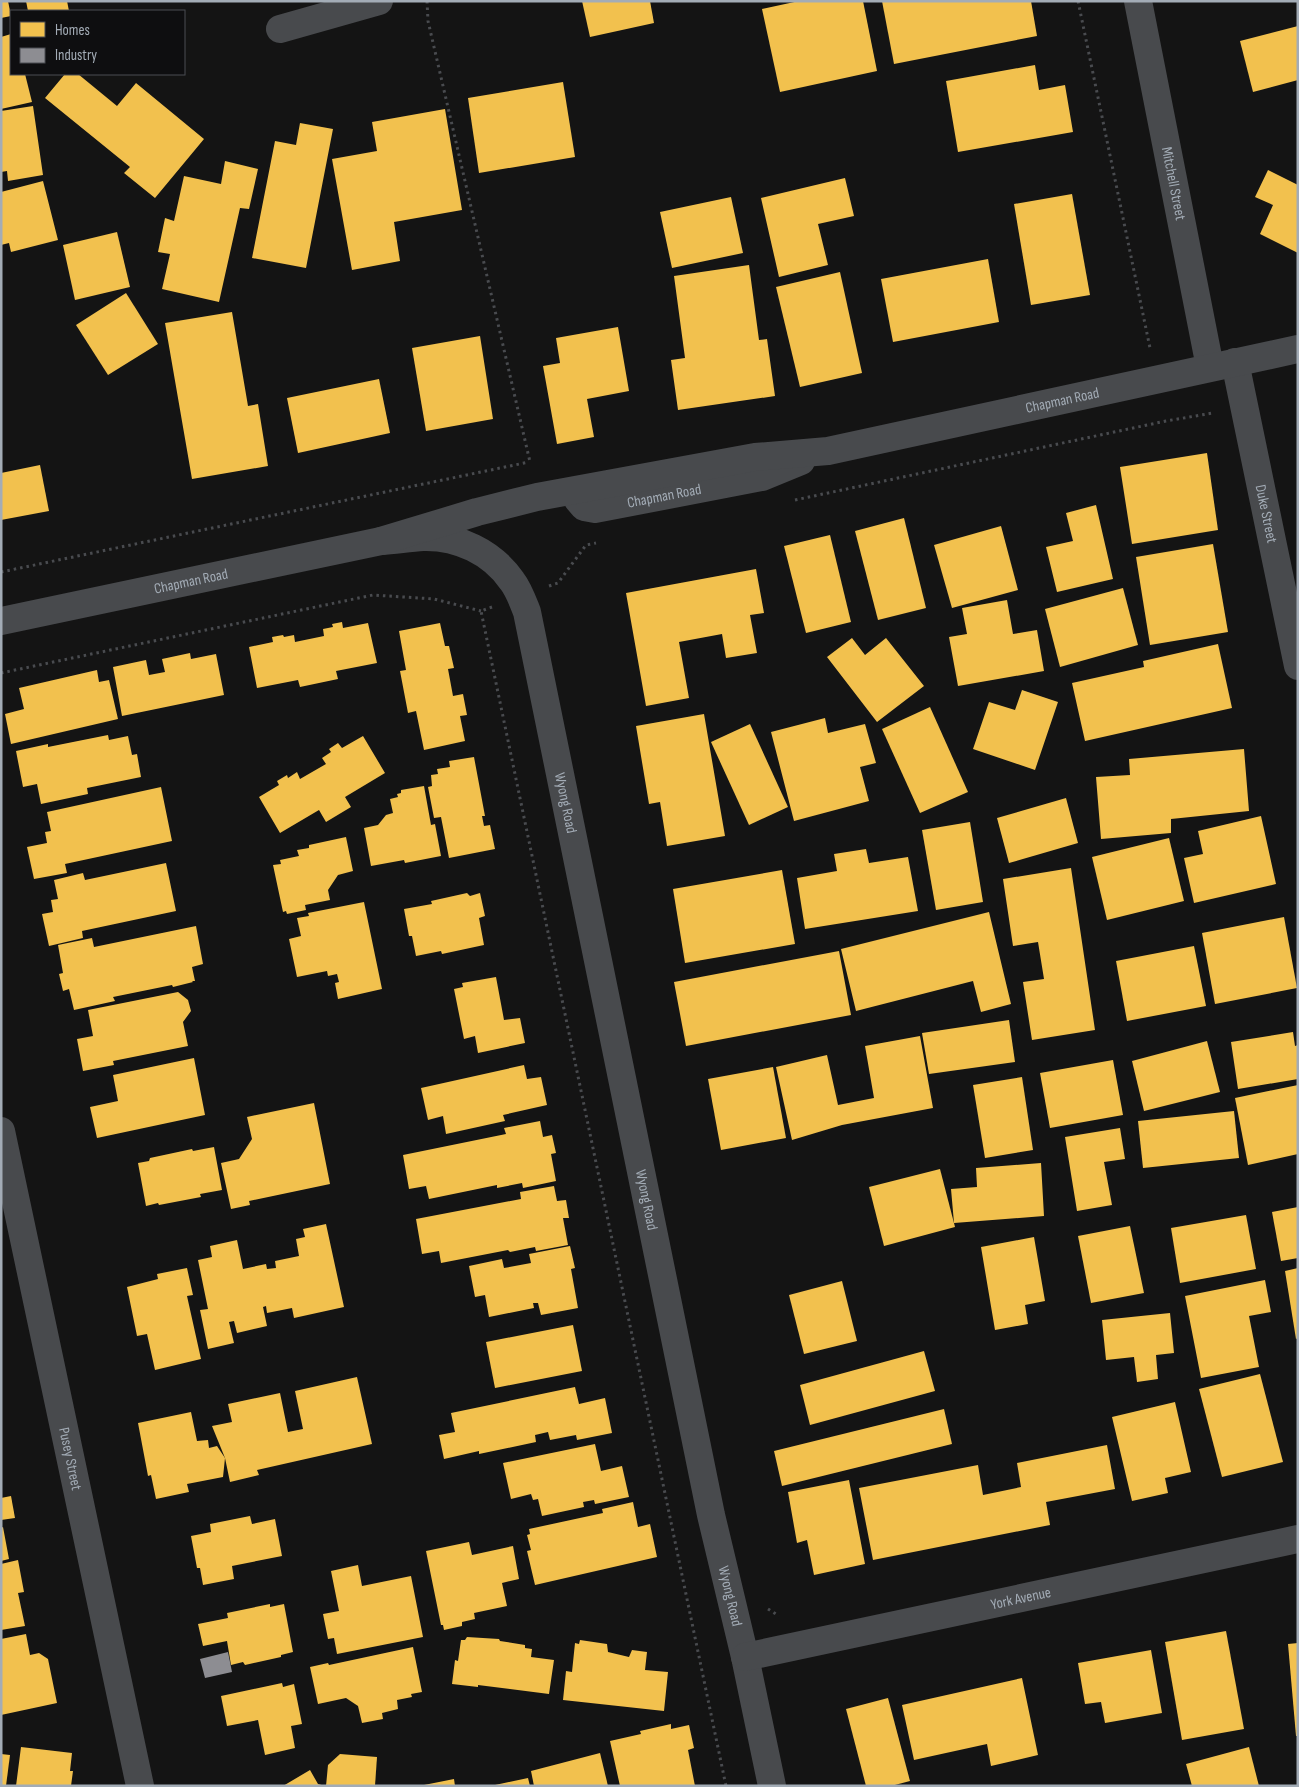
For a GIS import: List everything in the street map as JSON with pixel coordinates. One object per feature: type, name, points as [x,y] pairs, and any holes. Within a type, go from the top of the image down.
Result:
[{"type":"street","points":[[280,29],[378,1]]},
{"type":"street","name":"Mitchell Street","points":[[1138,1],[1222,365]]},
{"type":"street","name":"Chapman Road","points":[[1,622],[381,541],[477,512],[537,497],[755,457],[828,450],[1298,349]]},
{"type":"street","name":"Duke Street","points":[[1222,365],[1243,408],[1298,666]]},
{"type":"street","name":"Chapman Road","points":[[381,541],[424,537],[460,542],[488,556],[504,570],[513,582],[524,604]]},
{"type":"street","name":"Wyong Road","points":[[524,604],[711,1515],[745,1657],[772,1786]]},
{"type":"street","name":"Pusey Street","points":[[1,1131],[140,1786]]},
{"type":"street","name":"York Avenue","points":[[745,1657],[1298,1539]]},
{"type":"path","points":[[427,1],[428,21],[537,497]]},
{"type":"path","points":[[1078,1],[1166,421]]},
{"type":"path","points":[[789,502],[1166,421],[1243,408]]},
{"type":"path","points":[[1,572],[529,462]]},
{"type":"path","points":[[1,673],[373,595],[434,599],[481,611],[524,604],[558,583],[586,545],[606,541]]},
{"type":"path","points":[[481,611],[726,1786]]},
{"type":"building: Homes","points":[[1,1],[8,1],[10,16],[1,18]]},
{"type":"building: Homes","points":[[26,1],[67,1],[69,10],[28,10]]},
{"type":"building: Homes","points":[[582,1],[650,1],[654,23],[590,37]]},
{"type":"building: Homes","points":[[799,1],[863,1],[877,71],[780,92],[762,9]]},
{"type":"building: Homes","points":[[882,1],[1031,1],[1037,36],[894,64]]},
{"type":"building: Homes","points":[[1298,26],[1298,80],[1253,92],[1240,41]]},
{"type":"building: Homes","points":[[10,34],[10,75],[25,75],[32,102],[1,109],[1,37]]},
{"type":"building: Homes","points":[[1035,65],[1039,90],[1065,85],[1073,132],[958,152],[946,81]]},
{"type":"building: Homes","points":[[64,75],[79,75],[117,106],[136,83],[204,139],[155,198],[124,173],[130,167],[45,98]]},
{"type":"building: Homes","points":[[563,82],[575,157],[479,173],[468,98]]},
{"type":"building: Homes","points":[[33,106],[43,175],[8,181],[7,171],[1,172],[1,111]]},
{"type":"building: Homes","points":[[445,109],[462,210],[394,222],[400,261],[352,270],[332,159],[377,151],[372,122]]},
{"type":"building: Homes","points":[[300,123],[333,129],[306,268],[252,258],[275,141],[296,145]]},
{"type":"building: Homes","points":[[225,161],[258,169],[249,209],[240,208],[219,302],[162,289],[170,254],[158,252],[165,218],[174,221],[184,176],[221,184]]},
{"type":"building: Homes","points":[[1268,170],[1298,185],[1298,253],[1260,234],[1273,205],[1255,197]]},
{"type":"building: Homes","points":[[845,178],[854,216],[818,224],[828,265],[779,277],[761,198]]},
{"type":"building: Homes","points":[[43,181],[58,240],[11,252],[9,243],[1,245],[1,192]]},
{"type":"building: Homes","points":[[1072,194],[1090,295],[1031,305],[1014,204]]},
{"type":"building: Homes","points":[[731,197],[743,253],[672,268],[660,212]]},
{"type":"building: Homes","points":[[117,232],[130,287],[75,300],[63,245]]},
{"type":"building: Homes","points":[[988,259],[999,322],[893,342],[881,279]]},
{"type":"building: Homes","points":[[749,265],[759,340],[767,339],[775,396],[678,410],[671,360],[685,358],[674,276]]},
{"type":"building: Homes","points":[[840,272],[862,373],[800,387],[776,287]]},
{"type":"building: Homes","points":[[126,293],[158,344],[108,375],[76,325]]},
{"type":"building: Homes","points":[[232,312],[248,406],[258,404],[268,466],[192,479],[165,323]]},
{"type":"building: Homes","points":[[618,327],[629,391],[587,399],[594,437],[557,444],[543,366],[560,363],[556,338]]},
{"type":"building: Homes","points":[[480,336],[493,419],[426,431],[412,348]]},
{"type":"building: Homes","points":[[379,379],[390,433],[298,453],[287,398]]},
{"type":"building: Homes","points":[[1207,453],[1218,530],[1132,544],[1120,467]]},
{"type":"building: Homes","points":[[40,465],[49,511],[1,520],[1,473]]},
{"type":"building: Homes","points":[[1096,505],[1113,579],[1057,592],[1046,547],[1073,541],[1066,513]]},
{"type":"building: Homes","points":[[904,518],[926,608],[878,620],[855,531]]},
{"type":"building: Homes","points":[[1001,526],[1018,590],[952,608],[934,545]]},
{"type":"building: Homes","points":[[830,535],[851,622],[806,633],[784,546]]},
{"type":"building: Homes","points":[[1213,544],[1228,632],[1150,645],[1136,557]]},
{"type":"building: Homes","points":[[756,569],[764,613],[750,615],[757,653],[726,658],[722,634],[679,642],[689,698],[646,706],[626,593]]},
{"type":"building: Homes","points":[[1123,588],[1138,645],[1060,667],[1045,609]]},
{"type":"building: Homes","points":[[1007,600],[1013,634],[1037,630],[1044,671],[958,686],[949,637],[967,634],[962,608]]},
{"type":"building: Homes","points":[[342,622],[343,628],[368,623],[377,663],[336,671],[338,679],[300,687],[298,680],[257,688],[249,647],[273,642],[272,637],[283,635],[284,637],[294,635],[295,642],[324,636],[323,629],[333,627],[332,624]]},
{"type":"building: Homes","points":[[440,623],[445,646],[449,646],[454,668],[448,669],[453,696],[463,694],[467,715],[460,716],[465,741],[424,750],[416,711],[408,713],[400,671],[406,670],[399,631]]},
{"type":"building: Homes","points":[[852,638],[865,655],[886,638],[924,686],[877,722],[827,657]]},
{"type":"building: Homes","points":[[1218,644],[1232,708],[1085,741],[1072,683],[1144,667],[1143,661]]},
{"type":"building: Homes","points":[[190,653],[191,659],[216,654],[224,695],[122,716],[113,667],[146,660],[149,675],[165,672],[162,659]]},
{"type":"building: Homes","points":[[97,670],[99,682],[109,680],[118,719],[11,744],[5,714],[24,709],[19,688]]},
{"type":"building: Homes","points":[[1022,690],[1058,702],[1035,770],[973,749],[989,702],[1015,710]]},
{"type":"building: Homes","points":[[930,707],[968,792],[920,813],[882,729]]},
{"type":"building: Homes","points":[[704,714],[725,836],[667,846],[660,802],[649,804],[636,726]]},
{"type":"building: Homes","points":[[825,718],[828,733],[865,724],[876,763],[860,767],[869,801],[794,821],[771,732]]},
{"type":"building: Homes","points":[[750,724],[788,807],[749,825],[711,742]]},
{"type":"building: Homes","points":[[108,735],[109,740],[128,736],[132,755],[137,754],[141,777],[87,788],[88,794],[41,804],[37,784],[23,787],[16,751],[48,744],[48,747]]},
{"type":"building: Homes","points":[[363,736],[385,773],[345,797],[351,807],[326,822],[319,810],[280,833],[259,797],[279,785],[277,781],[287,775],[288,778],[297,772],[300,779],[326,764],[322,758],[331,752],[329,749],[338,743],[342,748]]},
{"type":"building: Homes","points":[[1244,749],[1249,811],[1171,819],[1171,833],[1101,839],[1096,777],[1130,775],[1129,759]]},
{"type":"building: Homes","points":[[474,757],[485,816],[482,816],[484,826],[490,825],[495,849],[449,858],[441,817],[434,818],[428,787],[432,786],[431,775],[438,774],[437,769],[450,767],[449,761]]},
{"type":"building: Homes","points":[[424,786],[431,825],[435,824],[441,856],[405,863],[404,860],[371,866],[364,828],[378,825],[386,815],[393,813],[390,799],[398,797],[397,794],[401,793],[401,790]]},
{"type":"building: Homes","points":[[161,787],[172,841],[65,864],[67,873],[34,879],[27,847],[47,843],[45,832],[51,831],[47,812]]},
{"type":"building: Homes","points":[[1066,798],[1078,843],[1009,863],[997,818]]},
{"type":"building: Homes","points":[[1261,816],[1276,884],[1194,903],[1184,858],[1203,854],[1198,831]]},
{"type":"building: Homes","points":[[970,822],[983,902],[936,910],[922,830]]},
{"type":"building: Homes","points":[[346,837],[353,871],[338,875],[328,890],[330,900],[305,905],[306,910],[287,914],[286,911],[283,912],[273,865],[281,864],[280,860],[299,856],[297,850],[309,848],[309,845]]},
{"type":"building: Homes","points":[[1169,838],[1184,901],[1107,920],[1092,857]]},
{"type":"building: Homes","points":[[866,849],[869,863],[908,857],[918,911],[805,929],[797,878],[837,871],[834,854]]},
{"type":"building: Homes","points":[[166,863],[176,911],[82,931],[83,938],[49,946],[42,914],[53,912],[51,900],[58,899],[54,880],[83,873],[85,880]]},
{"type":"building: Homes","points":[[1071,868],[1095,1030],[1032,1040],[1023,982],[1044,979],[1038,942],[1013,946],[1003,879]]},
{"type":"building: Homes","points":[[782,870],[795,944],[685,963],[673,889]]},
{"type":"building: Homes","points":[[467,893],[470,896],[480,893],[485,916],[479,918],[484,945],[442,954],[441,951],[416,956],[412,936],[409,936],[404,909],[432,904],[431,901]]},
{"type":"building: Homes","points":[[364,902],[382,989],[338,999],[335,983],[339,982],[337,974],[328,976],[327,971],[297,977],[289,939],[301,936],[297,918],[309,916],[308,913]]},
{"type":"building: Homes","points":[[989,912],[1011,1004],[981,1012],[973,981],[856,1011],[841,949]]},
{"type":"building: Homes","points":[[1284,917],[1297,988],[1215,1004],[1202,933]]},
{"type":"building: Homes","points":[[196,926],[203,964],[192,967],[195,981],[173,987],[172,985],[113,997],[115,1001],[74,1010],[69,989],[63,991],[59,974],[63,973],[58,945],[92,938],[94,947]]},
{"type":"building: Homes","points":[[1194,946],[1206,1006],[1127,1021],[1116,961]]},
{"type":"building: Homes","points":[[839,951],[851,1015],[686,1046],[674,982]]},
{"type":"building: Homes","points":[[496,977],[504,1020],[520,1018],[525,1043],[478,1053],[475,1036],[464,1039],[454,989],[463,987],[462,983]]},
{"type":"building: Homes","points":[[178,992],[188,1000],[191,1011],[183,1022],[188,1046],[113,1061],[114,1065],[83,1071],[77,1039],[93,1036],[88,1010]]},
{"type":"building: Homes","points":[[1009,1020],[1015,1062],[929,1074],[922,1033]]},
{"type":"building: Homes","points":[[1293,1032],[1295,1046],[1298,1045],[1298,1079],[1238,1089],[1231,1042]]},
{"type":"building: Homes","points":[[920,1036],[933,1108],[842,1125],[792,1140],[776,1067],[827,1055],[838,1105],[874,1098],[865,1046]]},
{"type":"building: Homes","points":[[1207,1041],[1220,1092],[1144,1111],[1132,1061]]},
{"type":"building: Homes","points":[[194,1058],[205,1115],[97,1138],[90,1107],[118,1101],[113,1075]]},
{"type":"building: Homes","points":[[1113,1060],[1123,1115],[1050,1128],[1040,1073]]},
{"type":"building: Homes","points":[[524,1065],[527,1079],[541,1077],[547,1105],[503,1115],[505,1121],[446,1134],[443,1116],[428,1120],[421,1088]]},
{"type":"building: Homes","points":[[773,1067],[786,1138],[721,1150],[708,1079]]},
{"type":"building: Homes","points":[[1022,1077],[1033,1150],[985,1158],[973,1085]]},
{"type":"building: Homes","points":[[1298,1085],[1298,1154],[1248,1165],[1235,1098]]},
{"type":"building: Homes","points":[[314,1103],[330,1184],[249,1201],[250,1205],[231,1209],[221,1163],[239,1159],[252,1139],[247,1117]]},
{"type":"building: Homes","points":[[1234,1111],[1239,1158],[1143,1168],[1138,1121]]},
{"type":"building: Homes","points":[[540,1121],[543,1137],[552,1135],[556,1153],[551,1154],[556,1181],[523,1188],[522,1183],[497,1188],[497,1185],[429,1199],[426,1186],[409,1189],[403,1155],[506,1134],[504,1128]]},
{"type":"building: Homes","points":[[1120,1128],[1125,1159],[1104,1162],[1112,1205],[1077,1211],[1065,1137]]},
{"type":"building: Homes","points":[[214,1147],[222,1190],[200,1194],[201,1197],[146,1206],[138,1163],[149,1161],[150,1158],[192,1149],[193,1151]]},
{"type":"building: Homes","points":[[1041,1163],[1044,1216],[954,1223],[951,1189],[977,1187],[976,1168]]},
{"type":"building: Homes","points":[[940,1169],[955,1227],[884,1246],[869,1187]]},
{"type":"building: Homes","points":[[554,1186],[557,1201],[566,1200],[569,1218],[563,1218],[568,1245],[536,1251],[535,1247],[510,1252],[508,1250],[441,1263],[439,1251],[422,1254],[416,1219],[521,1199],[520,1192]]},
{"type":"building: Homes","points":[[1298,1207],[1298,1258],[1281,1261],[1272,1212]]},
{"type":"building: Homes","points":[[1246,1215],[1256,1269],[1180,1283],[1171,1228]]},
{"type":"building: Homes","points":[[326,1224],[344,1307],[294,1318],[292,1308],[267,1313],[266,1306],[263,1307],[267,1326],[237,1333],[234,1321],[229,1322],[234,1343],[208,1349],[200,1310],[208,1309],[198,1260],[212,1257],[210,1246],[237,1240],[243,1269],[266,1264],[267,1269],[276,1268],[275,1261],[299,1256],[296,1239],[305,1237],[303,1229]]},
{"type":"building: Homes","points":[[1130,1226],[1144,1293],[1091,1303],[1078,1236]]},
{"type":"building: Homes","points":[[1034,1237],[1045,1301],[1025,1305],[1028,1324],[995,1330],[981,1247]]},
{"type":"building: Homes","points":[[570,1246],[575,1268],[571,1269],[578,1308],[541,1315],[538,1303],[533,1303],[534,1308],[489,1317],[485,1295],[475,1297],[469,1266],[502,1259],[504,1268],[531,1263],[529,1254]]},
{"type":"building: Homes","points":[[187,1268],[193,1295],[187,1296],[201,1359],[155,1370],[147,1334],[137,1336],[127,1287],[158,1279],[157,1274]]},
{"type":"building: Homes","points":[[1298,1268],[1298,1338],[1296,1339],[1285,1271]]},
{"type":"building: Homes","points":[[1265,1280],[1271,1312],[1249,1316],[1259,1367],[1201,1378],[1185,1296]]},
{"type":"building: Homes","points":[[842,1281],[857,1341],[804,1354],[789,1295]]},
{"type":"building: Homes","points":[[1170,1313],[1174,1353],[1156,1355],[1158,1379],[1137,1382],[1134,1357],[1106,1360],[1102,1320]]},
{"type":"building: Homes","points":[[573,1325],[582,1371],[495,1388],[486,1342]]},
{"type":"building: Homes","points":[[924,1351],[935,1391],[810,1425],[800,1385]]},
{"type":"building: Homes","points":[[1260,1374],[1283,1462],[1222,1477],[1199,1389]]},
{"type":"building: Homes","points":[[357,1377],[372,1444],[257,1470],[259,1475],[230,1482],[225,1458],[212,1426],[232,1422],[228,1404],[280,1393],[288,1432],[303,1429],[295,1391]]},
{"type":"building: Homes","points":[[575,1387],[579,1404],[605,1398],[612,1433],[577,1440],[576,1435],[550,1440],[548,1432],[535,1435],[536,1442],[479,1454],[479,1451],[444,1459],[439,1435],[455,1432],[451,1413]]},
{"type":"building: Homes","points":[[1175,1402],[1191,1472],[1165,1478],[1168,1493],[1132,1501],[1112,1417]]},
{"type":"building: Homes","points":[[944,1409],[952,1444],[782,1486],[774,1451]]},
{"type":"building: Homes","points":[[191,1412],[197,1441],[208,1440],[209,1448],[217,1446],[225,1458],[223,1477],[187,1484],[189,1492],[156,1499],[151,1475],[148,1476],[138,1423]]},
{"type":"building: Homes","points":[[595,1444],[601,1471],[622,1466],[629,1497],[595,1504],[594,1500],[583,1502],[584,1507],[542,1516],[538,1499],[533,1500],[531,1494],[511,1499],[503,1463]]},
{"type":"building: Homes","points":[[1107,1445],[1115,1489],[1046,1502],[1050,1525],[873,1560],[859,1488],[978,1465],[983,1495],[1021,1487],[1017,1463]]},
{"type":"building: Homes","points":[[849,1480],[865,1564],[814,1575],[807,1540],[797,1543],[788,1492]]},
{"type":"building: Homes","points":[[11,1496],[15,1518],[1,1520],[1,1498]]},
{"type":"building: Homes","points":[[633,1502],[638,1527],[650,1524],[657,1557],[535,1585],[527,1551],[531,1550],[527,1535],[530,1534],[529,1529],[603,1513],[602,1509]]},
{"type":"building: Homes","points":[[250,1516],[252,1524],[275,1519],[282,1556],[232,1566],[234,1579],[203,1585],[200,1568],[197,1568],[191,1536],[211,1532],[210,1524]]},
{"type":"building: Homes","points":[[3,1527],[9,1559],[1,1561],[1,1528]]},
{"type":"building: Homes","points":[[469,1542],[472,1555],[513,1546],[519,1579],[502,1583],[507,1606],[474,1613],[475,1619],[462,1622],[462,1626],[444,1630],[443,1625],[441,1625],[426,1551]]},
{"type":"building: Homes","points":[[18,1560],[24,1592],[18,1593],[25,1626],[1,1630],[1,1564]]},
{"type":"building: Homes","points":[[358,1565],[362,1586],[411,1576],[423,1637],[337,1654],[334,1638],[328,1639],[323,1614],[339,1611],[331,1571]]},
{"type":"building: Homes","points":[[270,1604],[270,1607],[284,1604],[293,1652],[281,1655],[281,1657],[245,1665],[243,1662],[231,1665],[227,1641],[203,1646],[198,1624],[228,1618],[227,1613]]},
{"type":"building: Homes","points":[[1226,1631],[1244,1729],[1182,1740],[1165,1642]]},
{"type":"building: Homes","points":[[26,1634],[30,1655],[39,1653],[48,1659],[57,1703],[1,1715],[1,1639]]},
{"type":"building: Homes","points":[[467,1637],[499,1639],[500,1641],[525,1645],[525,1648],[532,1649],[531,1657],[554,1660],[549,1694],[478,1685],[478,1687],[452,1684],[455,1660],[458,1661],[461,1640],[465,1640]]},
{"type":"building: Homes","points":[[580,1640],[607,1644],[608,1652],[629,1657],[632,1650],[647,1652],[645,1670],[668,1672],[664,1711],[563,1700],[566,1671],[572,1672],[575,1643],[579,1644]]},
{"type":"building: Homes","points":[[1298,1643],[1298,1736],[1296,1736],[1288,1644]]},
{"type":"building: Homes","points":[[413,1647],[422,1692],[411,1694],[412,1697],[397,1700],[398,1709],[382,1713],[383,1719],[362,1723],[358,1706],[346,1698],[318,1704],[310,1667],[328,1663],[329,1665]]},
{"type":"building: Homes","points":[[1151,1650],[1162,1713],[1105,1723],[1101,1702],[1085,1704],[1078,1663]]},
{"type":"building: Homes","points":[[1022,1678],[1038,1755],[991,1766],[987,1744],[914,1760],[902,1705]]},
{"type":"building: Homes","points":[[282,1683],[283,1687],[294,1684],[302,1724],[291,1726],[295,1748],[265,1755],[258,1720],[227,1726],[221,1696]]},
{"type":"building: Homes","points":[[888,1698],[910,1781],[891,1786],[866,1786],[846,1709]]},
{"type":"building: Homes","points":[[671,1724],[671,1729],[689,1725],[694,1748],[688,1750],[695,1786],[620,1786],[610,1741],[641,1734],[640,1731]]},
{"type":"building: Homes","points":[[21,1747],[72,1753],[70,1771],[73,1771],[71,1786],[16,1786]]},
{"type":"building: Homes","points":[[1249,1747],[1259,1786],[1192,1786],[1186,1764]]},
{"type":"building: Homes","points":[[600,1753],[608,1786],[534,1786],[531,1771]]},
{"type":"building: Homes","points":[[1,1754],[10,1755],[6,1786],[1,1786]]},
{"type":"building: Homes","points":[[340,1754],[377,1757],[375,1786],[326,1786],[328,1765]]},
{"type":"building: Homes","points":[[310,1770],[318,1784],[325,1786],[283,1786]]},
{"type":"building: Homes","points":[[528,1778],[530,1786],[495,1786],[495,1785]]},
{"type":"building: Homes","points":[[454,1779],[455,1786],[424,1786],[424,1785]]},
{"type":"building: Industry","points":[[228,1652],[232,1672],[205,1678],[200,1659]]}]
